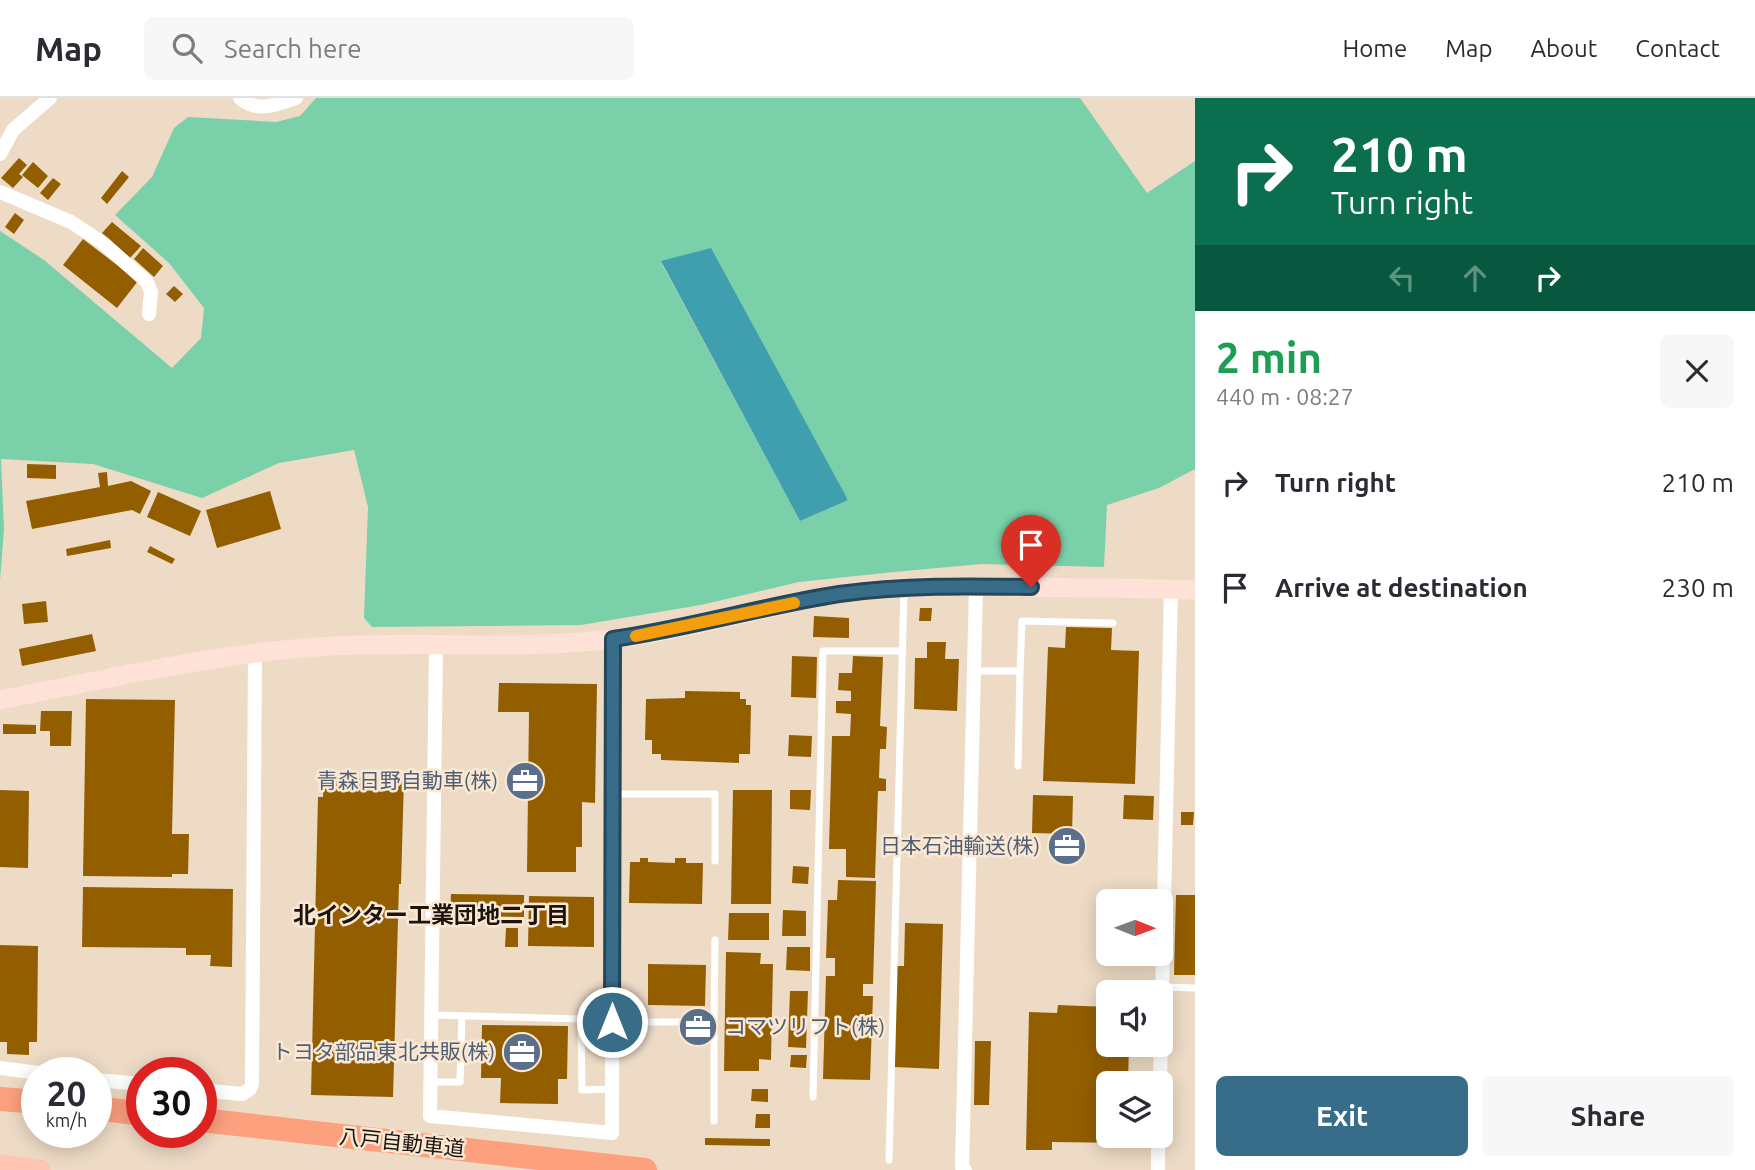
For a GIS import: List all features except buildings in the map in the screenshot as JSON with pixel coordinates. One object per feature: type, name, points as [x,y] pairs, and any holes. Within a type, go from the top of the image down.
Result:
[{"type":"highway","points":[[0,1099],[21,1101]]},
{"type":"highway","name":"八戸自動車道","points":[[217,1123],[645,1170]]},
{"type":"main road","points":[[0,1165],[40,1170]]},
{"type":"street","points":[[0,155],[13,130],[50,98]]},
{"type":"street","points":[[240,98],[247,105],[270,107],[296,98]]},
{"type":"street","points":[[0,192],[71,222],[103,243],[147,282],[151,292],[149,314]]},
{"type":"street","points":[[965,1170],[961,1167],[976,586]]},
{"type":"street","points":[[0,700],[163,667],[316,647],[548,645],[613,639],[839,594],[904,588],[976,586],[1195,590]]},
{"type":"street","points":[[1162,980],[1171,589]]},
{"type":"street","points":[[436,644],[430,1116],[612,1133],[613,639]]},
{"type":"street","points":[[217,1092],[242,1094],[250,1089],[251,1084],[255,654]]},
{"type":"street","points":[[0,1068],[21,1071]]},
{"type":"street","points":[[1158,1148],[1158,1170]]},
{"type":"lane","points":[[889,1160],[904,588]]},
{"type":"lane","points":[[1018,766],[1022,621],[1113,623]]},
{"type":"lane","points":[[813,1097],[823,651],[903,650]]},
{"type":"lane","points":[[974,671],[1020,671]]},
{"type":"lane","points":[[613,794],[715,794],[715,861]]},
{"type":"lane","points":[[714,1121],[715,940]]},
{"type":"lane","points":[[1173,987],[1195,988]]},
{"type":"lane","points":[[431,1015],[581,1018],[582,1090],[612,1089]]},
{"type":"lane","points":[[431,1082],[460,1082],[462,1016]]},
{"type":"lane","points":[[612,1022],[714,1022]]},
{"type":"green space","points":[[316,98],[1080,98],[1147,193],[1195,161],[1195,469],[1159,488],[1107,505],[1104,567],[982,564],[799,582],[701,605],[581,625],[372,627],[364,618],[368,507],[354,450],[279,463],[202,498],[93,464],[1,459],[4,529],[0,581],[0,231],[44,260],[172,368],[201,338],[204,308],[169,263],[115,215],[152,177],[174,128],[188,117],[276,122],[300,116]],"holes":[[[661,262],[848,499],[800,521]]]},
{"type":"water","points":[[711,248],[848,500],[800,521],[661,261]]},
{"type":"slow traffic","points":[[636,636],[794,603]]},
{"type":"place","name":"青森日野自動車(株)","points":[[525,781]]},
{"type":"place","name":"日本石油輸送(株)","points":[[1067,846]]},
{"type":"place","name":"コマツリフト(株)","points":[[698,1027]]},
{"type":"place","name":"トヨタ部品東北共販(株)","points":[[522,1052]]},
{"type":"district","name":"北インター工業団地二丁目","points":[[431,915]]},
{"type":"route","points":[[612,1022],[613,639],[839,594],[927,586],[1031,587]]}]
